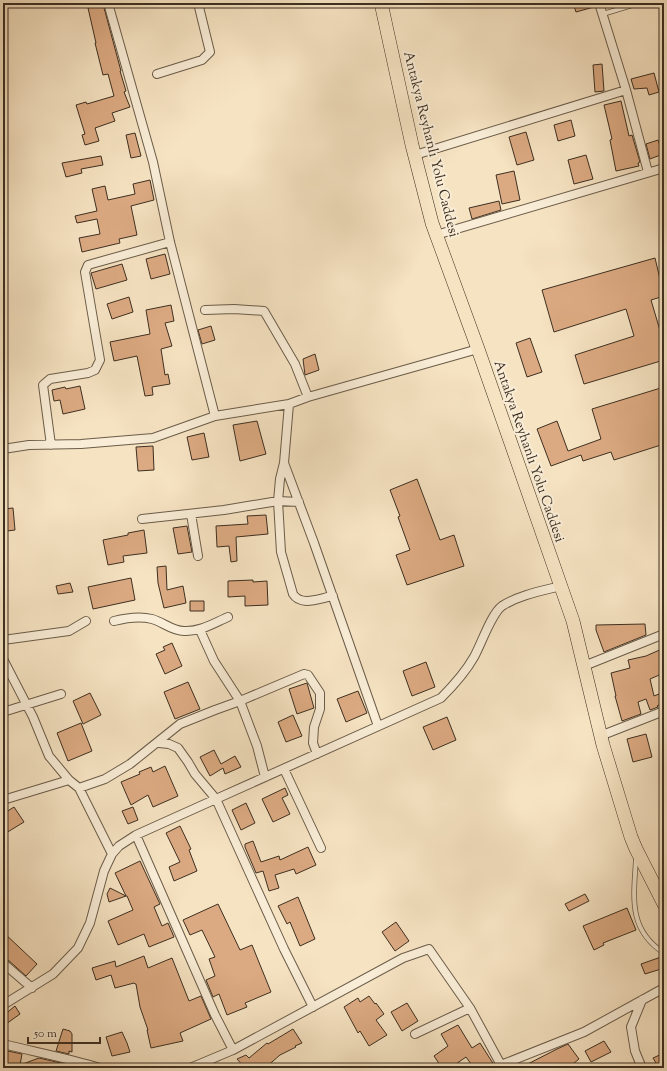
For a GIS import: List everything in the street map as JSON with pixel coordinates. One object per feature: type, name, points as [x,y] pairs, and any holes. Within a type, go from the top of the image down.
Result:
[{"type":"main road","name":"Antakya Reyhanlı Yolu Caddesi","points":[[381,3],[415,155],[436,235],[478,349],[573,621],[600,736],[636,849],[664,904]]},
{"type":"street","points":[[108,3],[153,162],[170,242],[215,416]]},
{"type":"street","points":[[157,74],[202,60],[210,52],[198,3]]},
{"type":"street","points":[[599,3],[626,90],[648,172]]},
{"type":"street","points":[[415,155],[626,90]]},
{"type":"street","points":[[436,235],[664,168]]},
{"type":"street","points":[[51,445],[42,385],[50,378],[88,373],[95,370],[100,360],[85,272],[88,265],[170,242]]},
{"type":"street","points":[[205,310],[234,309],[264,311],[295,364],[308,397]]},
{"type":"street","points":[[3,449],[29,445],[81,444],[153,438],[215,416],[289,404],[308,397],[478,349]]},
{"type":"street","points":[[289,404],[284,463],[280,479],[278,502],[281,552],[293,594],[296,599],[304,602],[333,596]]},
{"type":"street","points":[[284,463],[333,596],[378,726]]},
{"type":"street","points":[[142,519],[278,502],[299,502]]},
{"type":"street","points":[[191,514],[198,556]]},
{"type":"street","points":[[3,1005],[53,974],[78,948],[90,923],[104,871],[112,854],[119,846],[136,835],[441,698],[457,681],[474,657],[490,623],[501,607],[518,598],[561,586]]},
{"type":"street","points":[[114,621],[128,618],[151,619],[172,629],[183,631],[200,630],[228,617]]},
{"type":"street","points":[[3,640],[69,632],[86,621]]},
{"type":"street","points":[[200,630],[214,661],[240,701],[257,746],[265,777]]},
{"type":"street","points":[[584,666],[664,634]]},
{"type":"street","points":[[3,659],[49,756],[69,780],[79,788],[112,854]]},
{"type":"street","points":[[79,788],[104,779],[130,764],[180,724],[304,674],[308,675],[320,693],[320,709],[314,727],[312,743],[317,754]]},
{"type":"street","points":[[3,712],[61,694]]},
{"type":"street","points":[[600,736],[664,711]]},
{"type":"street","points":[[159,742],[178,748],[195,774],[216,799],[284,949],[313,1007]]},
{"type":"street","points":[[284,769],[321,848]]},
{"type":"street","points":[[3,800],[69,780]]},
{"type":"street","points":[[136,835],[215,1015],[233,1050]]},
{"type":"street","points":[[190,1068],[233,1050],[403,958],[429,949],[470,1008],[501,1067],[584,1032],[664,988]]},
{"type":"street","points":[[3,963],[32,988]]},
{"type":"street","points":[[642,1000],[631,1027],[635,1050],[642,1068]]},
{"type":"street","points":[[415,1034],[470,1008]]},
{"type":"street","points":[[3,1044],[100,1068]]},
{"type":"lane","points":[[603,14],[639,3]]},
{"type":"lane","points":[[636,849],[633,902],[638,924],[650,942],[664,953]]},
{"type":"building","points":[[573,3],[594,3],[594,7],[576,12]]},
{"type":"building","points":[[103,4],[126,91],[124,92],[130,107],[112,113],[115,121],[95,128],[99,141],[85,145],[82,135],[85,134],[76,105],[86,102],[87,104],[114,96],[108,74],[103,75],[88,8]]},
{"type":"building","points":[[602,64],[604,91],[595,92],[593,65]]},
{"type":"building","points":[[654,73],[659,92],[649,95],[647,88],[634,89],[631,79]]},
{"type":"building","points":[[621,101],[629,136],[632,135],[640,162],[638,163],[639,166],[616,171],[610,140],[612,139],[604,105]]},
{"type":"building","points":[[571,120],[575,136],[558,141],[554,125]]},
{"type":"building","points":[[526,132],[534,160],[517,165],[509,137]]},
{"type":"building","points":[[135,133],[141,156],[131,158],[126,135]]},
{"type":"building","points":[[658,140],[663,154],[650,159],[646,144]]},
{"type":"building","points":[[586,155],[593,179],[574,184],[568,160]]},
{"type":"building","points":[[101,156],[103,165],[81,169],[82,173],[66,177],[62,163]]},
{"type":"building","points":[[514,171],[520,200],[502,204],[496,175]]},
{"type":"building","points":[[150,180],[154,200],[131,206],[137,235],[119,239],[120,243],[82,252],[79,238],[100,234],[97,219],[77,223],[75,216],[97,211],[92,189],[105,186],[108,200],[135,194],[133,184]]},
{"type":"building","points":[[499,201],[501,210],[472,219],[469,208]]},
{"type":"building","points":[[165,254],[170,274],[151,279],[146,259]]},
{"type":"building","points":[[655,258],[664,296],[651,300],[664,344],[664,360],[584,384],[575,355],[634,336],[626,309],[554,332],[542,290]]},
{"type":"building","points":[[122,264],[127,280],[96,289],[91,273]]},
{"type":"building","points":[[129,297],[133,312],[112,319],[107,304]]},
{"type":"building","points":[[171,305],[174,321],[165,323],[172,346],[161,349],[165,375],[168,374],[170,384],[152,387],[153,395],[145,396],[137,356],[114,361],[110,342],[150,334],[146,310]]},
{"type":"building","points":[[211,326],[215,340],[202,344],[198,330]]},
{"type":"building","points":[[530,338],[542,372],[527,377],[516,343]]},
{"type":"building","points":[[315,354],[319,370],[305,375],[303,359]]},
{"type":"building","points":[[80,386],[85,409],[63,414],[60,400],[54,401],[52,390]]},
{"type":"building","points":[[664,387],[664,444],[614,460],[611,452],[583,461],[581,455],[551,466],[537,429],[557,421],[568,451],[601,439],[592,409]]},
{"type":"building","points":[[257,421],[266,454],[240,461],[233,425]]},
{"type":"building","points":[[204,433],[209,457],[192,460],[187,437]]},
{"type":"building","points":[[153,446],[154,470],[138,471],[136,447]]},
{"type":"building","points":[[417,479],[440,540],[454,535],[464,566],[407,585],[396,555],[410,550],[398,517],[400,516],[390,490]]},
{"type":"building","points":[[13,508],[15,530],[7,531],[4,509]]},
{"type":"building","points":[[266,515],[268,534],[236,537],[237,561],[231,562],[229,546],[217,547],[216,526],[248,524],[247,516]]},
{"type":"building","points":[[187,526],[192,552],[178,554],[173,528]]},
{"type":"building","points":[[144,530],[147,553],[123,556],[124,562],[108,565],[103,540]]},
{"type":"building","points":[[166,566],[167,590],[183,586],[186,603],[164,608],[158,583],[157,567]]},
{"type":"building","points":[[131,578],[135,600],[93,609],[88,587]]},
{"type":"building","points":[[253,580],[253,582],[267,581],[268,605],[245,606],[245,596],[228,597],[228,581]]},
{"type":"building","points":[[70,583],[73,592],[58,594],[56,586]]},
{"type":"building","points":[[190,601],[204,601],[204,611],[190,611]]},
{"type":"building","points":[[645,624],[646,635],[604,652],[596,630],[596,625]]},
{"type":"building","points":[[172,643],[182,666],[165,674],[156,654],[165,650],[163,647]]},
{"type":"building","points":[[664,648],[664,673],[650,679],[654,696],[659,694],[663,703],[650,710],[646,699],[638,702],[641,714],[622,721],[615,696],[611,673],[630,668],[628,660],[646,656]]},
{"type":"building","points":[[426,662],[435,687],[412,696],[403,671]]},
{"type":"building","points":[[188,682],[200,709],[175,719],[164,692]]},
{"type":"building","points":[[307,683],[314,708],[297,714],[289,689]]},
{"type":"building","points":[[358,691],[367,713],[346,722],[337,699]]},
{"type":"building","points":[[90,693],[101,715],[83,724],[73,701]]},
{"type":"building","points":[[293,715],[302,736],[286,742],[278,722]]},
{"type":"building","points":[[447,717],[456,740],[433,750],[423,727]]},
{"type":"building","points":[[81,723],[92,751],[68,761],[57,733]]},
{"type":"building","points":[[646,734],[652,757],[633,762],[627,739]]},
{"type":"building","points":[[214,750],[221,764],[235,756],[241,767],[225,774],[223,768],[210,776],[200,757]]},
{"type":"building","points":[[165,766],[178,796],[153,807],[148,795],[131,805],[121,782],[140,774],[139,772],[151,767],[153,772]]},
{"type":"building","points":[[285,788],[288,795],[282,798],[290,814],[273,822],[262,799]]},
{"type":"building","points":[[246,803],[255,823],[241,830],[232,810]]},
{"type":"building","points":[[14,807],[24,822],[6,833],[3,828],[3,814]]},
{"type":"building","points":[[133,807],[138,820],[128,824],[122,811]]},
{"type":"building","points":[[180,826],[191,849],[189,850],[197,871],[174,881],[169,867],[180,862],[166,833]]},
{"type":"building","points":[[253,841],[261,862],[279,856],[280,860],[308,847],[316,865],[296,874],[294,869],[275,875],[279,888],[269,891],[263,871],[256,873],[245,847],[245,844]]},
{"type":"building","points":[[140,861],[160,904],[154,907],[162,926],[168,923],[174,937],[149,947],[144,934],[118,945],[108,921],[133,910],[115,873]]},
{"type":"building","points":[[110,888],[126,896],[109,902],[107,894]]},
{"type":"building","points":[[585,894],[589,901],[569,911],[565,904]]},
{"type":"building","points":[[298,897],[315,939],[300,946],[290,922],[287,924],[278,906]]},
{"type":"building","points":[[218,904],[240,950],[252,945],[271,992],[245,1003],[247,1007],[227,1015],[219,994],[213,997],[206,980],[215,976],[209,959],[215,957],[202,930],[190,935],[183,920]]},
{"type":"building","points":[[627,908],[636,930],[603,943],[604,945],[594,950],[583,926]]},
{"type":"building","points":[[396,922],[409,941],[395,951],[382,932]]},
{"type":"building","points":[[3,932],[37,964],[26,976],[7,959],[3,958]]},
{"type":"building","points":[[144,956],[148,968],[172,958],[189,1001],[201,996],[211,1019],[180,1033],[183,1041],[151,1048],[148,1030],[140,1007],[136,984],[134,983],[115,988],[111,975],[96,980],[92,968],[115,961],[116,967]]},
{"type":"building","points":[[661,957],[664,968],[645,974],[641,964]]},
{"type":"building","points":[[369,996],[384,1014],[376,1020],[387,1035],[369,1046],[360,1031],[358,1033],[344,1007],[358,998],[360,1002]]},
{"type":"building","points":[[407,1003],[418,1021],[402,1031],[391,1012]]},
{"type":"building","points":[[15,1006],[20,1014],[6,1024],[3,1020],[3,1016]]},
{"type":"building","points":[[458,1025],[472,1048],[480,1043],[496,1068],[474,1068],[466,1057],[450,1068],[442,1068],[434,1056],[448,1046],[441,1034]]},
{"type":"building","points":[[63,1029],[70,1031],[72,1034],[72,1052],[69,1051],[69,1054],[56,1051]]},
{"type":"building","points":[[293,1029],[302,1043],[280,1055],[265,1068],[245,1068],[237,1059],[246,1055],[249,1058],[267,1043],[268,1044]]},
{"type":"building","points":[[122,1032],[130,1052],[112,1056],[106,1037]]},
{"type":"building","points":[[604,1041],[611,1052],[591,1062],[585,1051]]},
{"type":"building","points":[[568,1044],[579,1059],[568,1068],[520,1068],[557,1049]]},
{"type":"building","points":[[3,1050],[22,1054],[20,1065],[39,1058],[69,1065],[69,1068],[3,1067]]},
{"type":"building","points":[[664,1053],[664,1068],[659,1068],[653,1058]]}]
